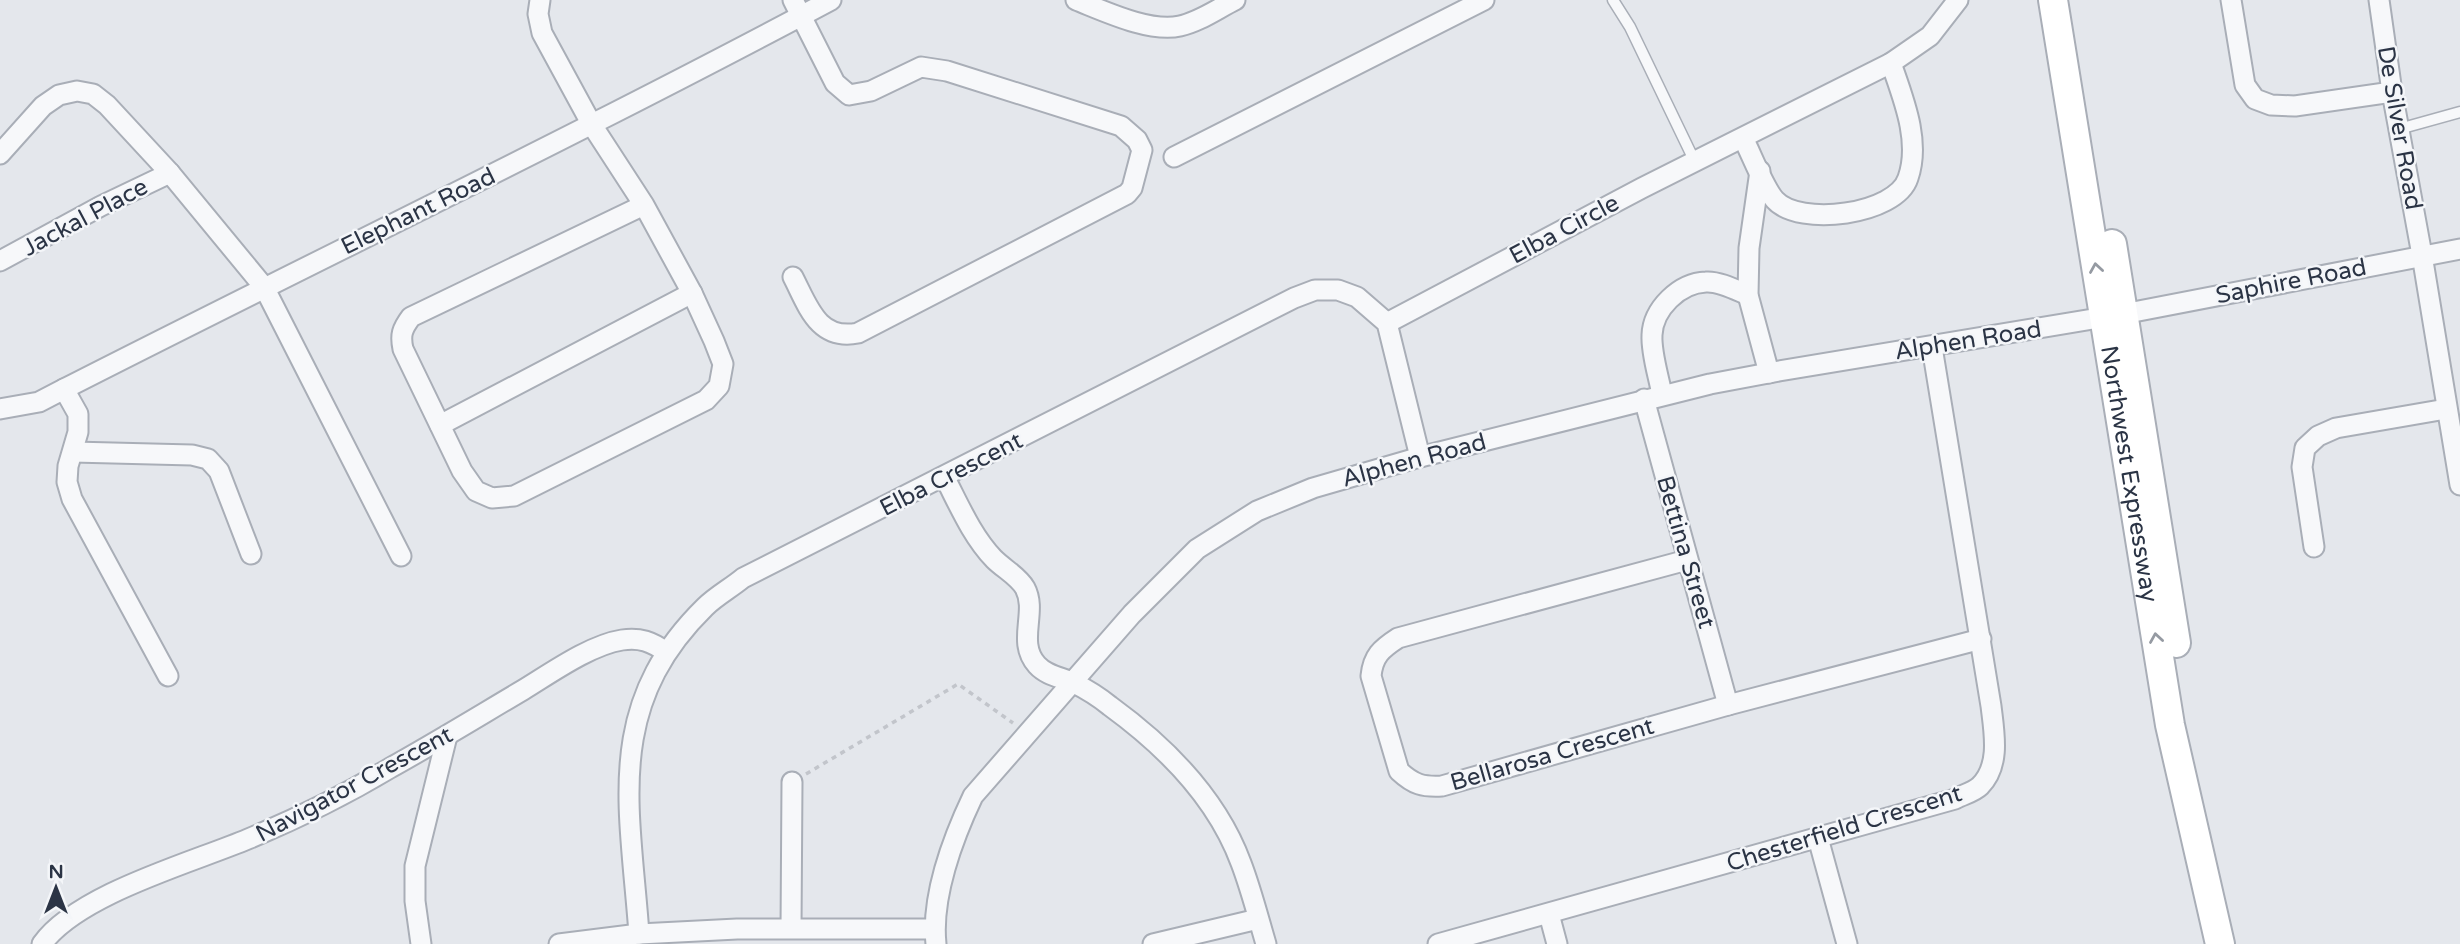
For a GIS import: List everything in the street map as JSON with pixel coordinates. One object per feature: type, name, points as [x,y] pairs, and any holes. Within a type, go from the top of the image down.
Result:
[{"type":"main road","name":"Northwest Expressway","points":[[2053,0],[2214,858],[2236,944]]},
{"type":"main road","name":"Northwest Expressway","points":[[2071,0],[2170,725],[2220,944]]},
{"type":"street","points":[[540,0],[538,14],[542,33],[593,125],[644,205],[692,293],[723,364],[719,386],[706,400],[514,496],[492,498],[476,491],[462,471],[403,349],[402,328],[411,317],[644,205]]},
{"type":"street","name":"Elephant Road","points":[[0,409],[38,402],[593,125],[797,8],[831,0]]},
{"type":"street","points":[[1076,0],[1145,25],[1167,28],[1196,20],[1235,0]]},
{"type":"street","points":[[1174,157],[1484,0]]},
{"type":"street","name":"Elba Circle","points":[[1387,323],[1891,63],[1930,36],[1958,0]]},
{"type":"street","points":[[2231,0],[2245,85],[2255,99],[2271,105],[2295,106],[2392,92]]},
{"type":"street","name":"De Silver Road","points":[[2379,0],[2392,92],[2423,255],[2460,485]]},
{"type":"street","points":[[793,277],[820,325],[837,334],[847,336],[858,333],[1127,194],[1132,188],[1142,150],[1137,140],[1121,126],[947,71],[921,67],[871,91],[849,95],[835,83],[797,8]]},
{"type":"street","points":[[1743,138],[1773,199],[1788,210],[1809,214],[1875,207],[1896,196],[1908,180],[1912,158],[1909,122],[1891,63]]},
{"type":"street","name":"Jackal Place","points":[[0,154],[43,106],[59,95],[77,91],[93,94],[107,105],[170,173],[264,287],[401,556]]},
{"type":"street","points":[[1760,171],[1749,248],[1748,295],[1769,373]]},
{"type":"street","name":"Jackal Place","points":[[0,261],[101,206],[170,173]]},
{"type":"street","name":"Saphire Road","points":[[2113,316],[2460,249]]},
{"type":"street","name":"Bettina Street","points":[[1728,705],[1687,560],[1653,397],[1651,338],[1654,321],[1661,309],[1683,288],[1707,281],[1748,295]]},
{"type":"street","name":"Elba Crescent","points":[[639,934],[628,780],[631,744],[639,706],[666,652],[706,607],[743,578],[1294,298],[1315,290],[1338,290],[1357,297],[1387,323]]},
{"type":"street","points":[[440,425],[692,293]]},
{"type":"street","name":"Alphen Road","points":[[935,936],[945,870],[959,826],[973,796],[1132,614],[1197,549],[1257,511],[1313,488],[1420,457],[1653,397],[1769,373],[2113,316]]},
{"type":"street","points":[[1387,323],[1420,457]]},
{"type":"street","name":"Chesterfield Crescent","points":[[1438,944],[1955,799],[1979,787],[1991,769],[1995,747],[1981,639],[1932,347]]},
{"type":"street","points":[[64,389],[78,414],[78,432],[68,466],[67,482],[72,499],[168,676]]},
{"type":"street","points":[[2314,547],[2302,467],[2305,448],[2318,436],[2336,428],[2446,409]]},
{"type":"street","points":[[73,452],[192,455],[208,459],[219,471],[251,554]]},
{"type":"street","points":[[944,478],[978,539],[994,559],[1025,587],[1028,598],[1026,642],[1030,655],[1038,666],[1051,676],[1073,682],[1109,704],[1155,742],[1190,778],[1221,821],[1241,862],[1266,944]]},
{"type":"street","name":"Bellarosa Crescent","points":[[1687,560],[1398,638],[1381,649],[1372,661],[1371,677],[1399,771],[1411,782],[1423,787],[1442,786],[1728,705],[1981,639]]},
{"type":"street","name":"Navigator Crescent","points":[[41,944],[75,915],[126,887],[250,838],[378,776],[562,666],[620,640],[639,639],[654,643],[666,652]]},
{"type":"street","points":[[421,944],[415,901],[415,866],[447,736]]},
{"type":"street","points":[[792,782],[800,933]]},
{"type":"street","points":[[1818,838],[1847,944]]},
{"type":"street","points":[[1549,914],[1558,944]]},
{"type":"street","points":[[1153,944],[1258,919]]},
{"type":"street","points":[[559,944],[639,934],[935,936]]},
{"type":"lane","points":[[1613,0],[1630,27],[1695,162]]},
{"type":"lane","points":[[2399,129],[2460,111]]},
{"type":"path","points":[[792,782],[958,684],[1027,733]]}]
